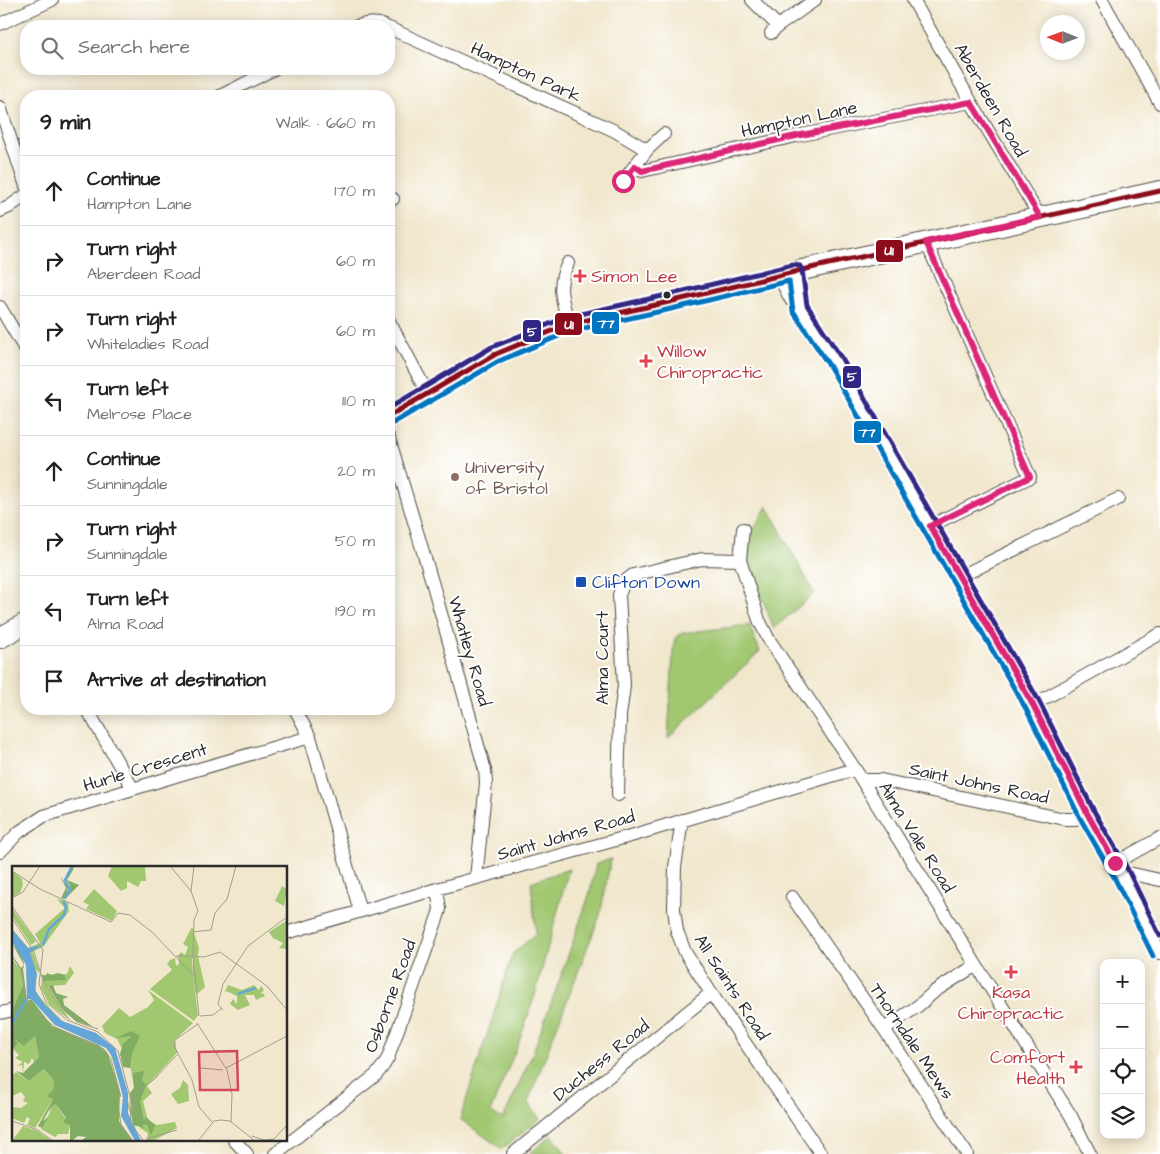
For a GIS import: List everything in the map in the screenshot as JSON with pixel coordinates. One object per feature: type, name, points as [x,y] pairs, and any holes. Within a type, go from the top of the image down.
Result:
[{"type":"main road","points":[[395,413],[496,354],[569,324],[926,242],[1160,191]]},
{"type":"main road","points":[[0,638],[20,626]]},
{"type":"street","points":[[0,24],[52,0]]},
{"type":"street","points":[[752,0],[774,30],[814,0]]},
{"type":"street","name":"Aberdeen Road","points":[[913,0],[1040,217]]},
{"type":"street","points":[[1102,0],[1160,103]]},
{"type":"street","name":"Hampton Park","points":[[395,31],[615,131],[647,150]]},
{"type":"street","points":[[232,90],[262,75]]},
{"type":"street","name":"Hampton Lane","points":[[635,166],[642,171],[796,136],[971,102]]},
{"type":"street","points":[[0,107],[2,122],[20,170]]},
{"type":"street","points":[[623,181],[647,150],[664,134]]},
{"type":"street","points":[[0,211],[9,208],[20,200]]},
{"type":"street","points":[[926,242],[1030,477],[930,526]]},
{"type":"street","points":[[568,263],[560,284],[561,297],[569,324]]},
{"type":"street","points":[[787,274],[800,308],[836,363],[1033,705],[1160,953]]},
{"type":"street","points":[[0,306],[20,341]]},
{"type":"street","points":[[395,332],[428,394]]},
{"type":"street","name":"Whatley Road","points":[[395,458],[485,770],[486,783],[476,878]]},
{"type":"street","points":[[959,577],[1118,500]]},
{"type":"street","name":"Alma Vale Road","points":[[743,529],[740,560],[759,620],[768,638],[855,768],[1071,1116],[1090,1154]]},
{"type":"street","name":"Alma Court","points":[[618,795],[620,716],[624,686],[620,595],[624,582],[633,575],[702,559],[740,560]]},
{"type":"street","points":[[1033,705],[1160,634]]},
{"type":"street","points":[[90,715],[133,789]]},
{"type":"street","points":[[297,715],[310,737],[360,911]]},
{"type":"street","name":"Hurle Crescent","points":[[0,852],[19,832],[44,816],[310,737]]},
{"type":"street","name":"Saint Johns Road","points":[[288,932],[634,835],[855,768]]},
{"type":"street","name":"Saint Johns Road","points":[[862,780],[881,780],[1065,819],[1075,819],[1088,815]]},
{"type":"street","name":"All Saints Road","points":[[682,820],[675,868],[674,909],[677,932],[685,952],[821,1154]]},
{"type":"street","points":[[1118,868],[1160,838]]},
{"type":"street","points":[[1118,868],[1133,874],[1160,880]]},
{"type":"street","name":"Osborne Road","points":[[275,1154],[376,1074],[383,1066],[438,916],[440,909],[438,889]]},
{"type":"street","name":"Thorndale Mews","points":[[792,896],[884,1029],[966,1154]]},
{"type":"street","points":[[884,1029],[976,965]]},
{"type":"street","name":"Duchess Road","points":[[513,1154],[711,993]]},
{"type":"street","points":[[236,1142],[247,1154]]},
{"type":"green space","points":[[767,506],[814,593],[774,629],[749,564],[748,540]]},
{"type":"green space","points":[[749,625],[760,651],[668,738],[675,638],[682,633]]},
{"type":"green space","points":[[611,859],[600,915],[528,1102],[540,1119],[502,1149],[460,1119],[513,953],[536,934],[531,882],[569,869],[535,995],[519,1042],[490,1112],[503,1119],[532,1055],[562,973],[589,895],[596,864]]},
{"type":"green space","points":[[552,1135],[566,1154],[529,1154]]},
{"type":"transit line","name":"U1","points":[[395,413],[496,354],[569,324],[815,267],[1160,191]]},
{"type":"transit line","name":"5","points":[[395,404],[492,347],[567,317],[793,265],[800,266],[807,305],[842,359],[1039,701],[1094,811],[1128,870],[1160,936]]},
{"type":"transit line","name":"77","points":[[395,422],[499,361],[571,331],[789,281],[793,311],[830,367],[1026,709],[1080,818],[1114,877],[1153,956]]},
{"type":"place","name":"Simon Lee","points":[[580,276]]},
{"type":"place","name":"Willow Chiropractic","points":[[646,361]]},
{"type":"place","name":"University of Bristol","points":[[455,477]]},
{"type":"place","name":"Clifton Down","points":[[581,582]]},
{"type":"place","name":"Kasa Chiropractic","points":[[1011,972]]},
{"type":"place","name":"Comfort Health","points":[[1076,1067]]},
{"type":"route","points":[[623,181],[635,166],[642,171],[796,136],[971,102],[1040,217],[926,242],[1030,477],[930,526],[1033,705],[1088,815],[1115,863]]}]
